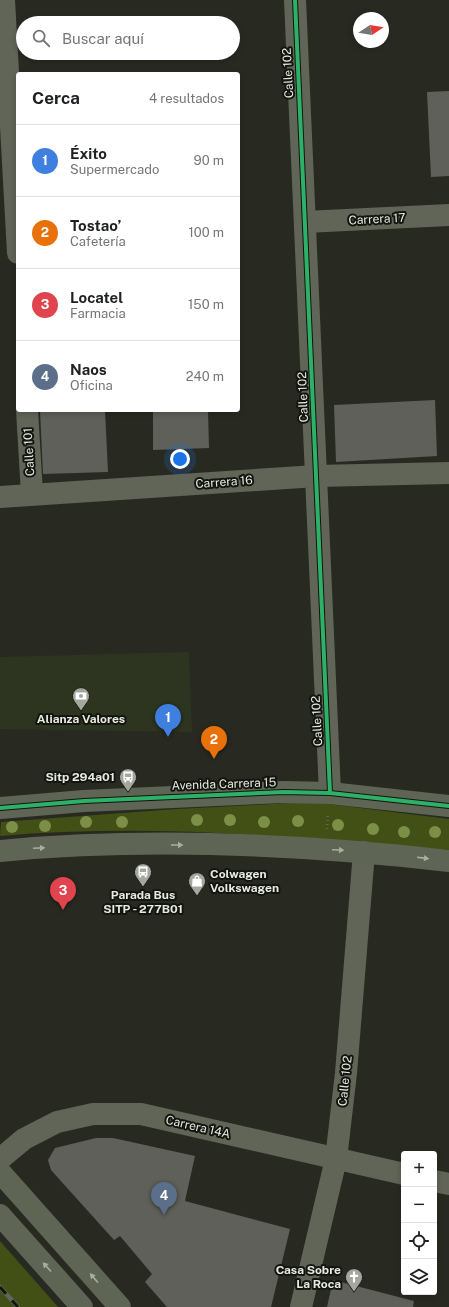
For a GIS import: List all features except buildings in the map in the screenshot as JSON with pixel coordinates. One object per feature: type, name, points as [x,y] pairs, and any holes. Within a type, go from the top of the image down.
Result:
[{"type":"main road","name":"Avenida Carrera 15","points":[[0,808],[84,801],[240,793],[330,793],[449,806]]},
{"type":"main road","points":[[0,851],[33,848],[138,844],[254,845],[364,852],[449,861]]},
{"type":"main road","points":[[0,1172],[120,1307]]},
{"type":"main road","points":[[0,1215],[82,1307]]},
{"type":"street","points":[[4,0],[16,218]]},
{"type":"street","name":"Calle 102","points":[[295,0],[330,793]]},
{"type":"street","name":"Carrera 17","points":[[305,222],[449,215]]},
{"type":"street","name":"Calle 101","points":[[27,412],[32,494]]},
{"type":"street","name":"Carrera 16","points":[[0,496],[316,476],[449,473]]},
{"type":"street","name":"Calle 102","points":[[301,1307],[336,1159],[346,1073],[364,852]]},
{"type":"street","name":"Carrera 14A","points":[[0,1159],[24,1139],[57,1122],[93,1114],[141,1114],[401,1173]]},
{"type":"street","points":[[437,1182],[449,1184]]},
{"type":"path","points":[[325,850],[330,793]]},
{"type":"shaded area","points":[[189,652],[192,732],[0,729],[0,657]]},
{"type":"green space","points":[[312,802],[449,819],[449,850],[281,836],[169,831],[56,832],[0,836],[1,822],[177,809]]},
{"type":"green space","points":[[0,1241],[58,1307],[0,1307]]},
{"type":"railway","points":[[0,1287],[18,1307]]},
{"type":"cycle path","points":[[295,0],[330,793]]},
{"type":"cycle path","points":[[0,808],[84,801],[284,792],[330,793],[449,806]]},
{"type":"place","name":"Alianza Valores","points":[[81,711]]},
{"type":"place","name":"Éxito","points":[[168,737]]},
{"type":"place","name":"Tostao’","points":[[214,759]]},
{"type":"place","name":"Sitp 294a01","points":[[128,792]]},
{"type":"place","name":"Parada Bus SITP - 277B01","points":[[143,887]]},
{"type":"place","name":"Colwagen Volkswagen","points":[[197,896]]},
{"type":"place","name":"Locatel","points":[[63,910]]},
{"type":"place","name":"Naos","points":[[164,1215]]},
{"type":"place","name":"Casa Sobre La Roca","points":[[354,1292]]}]
